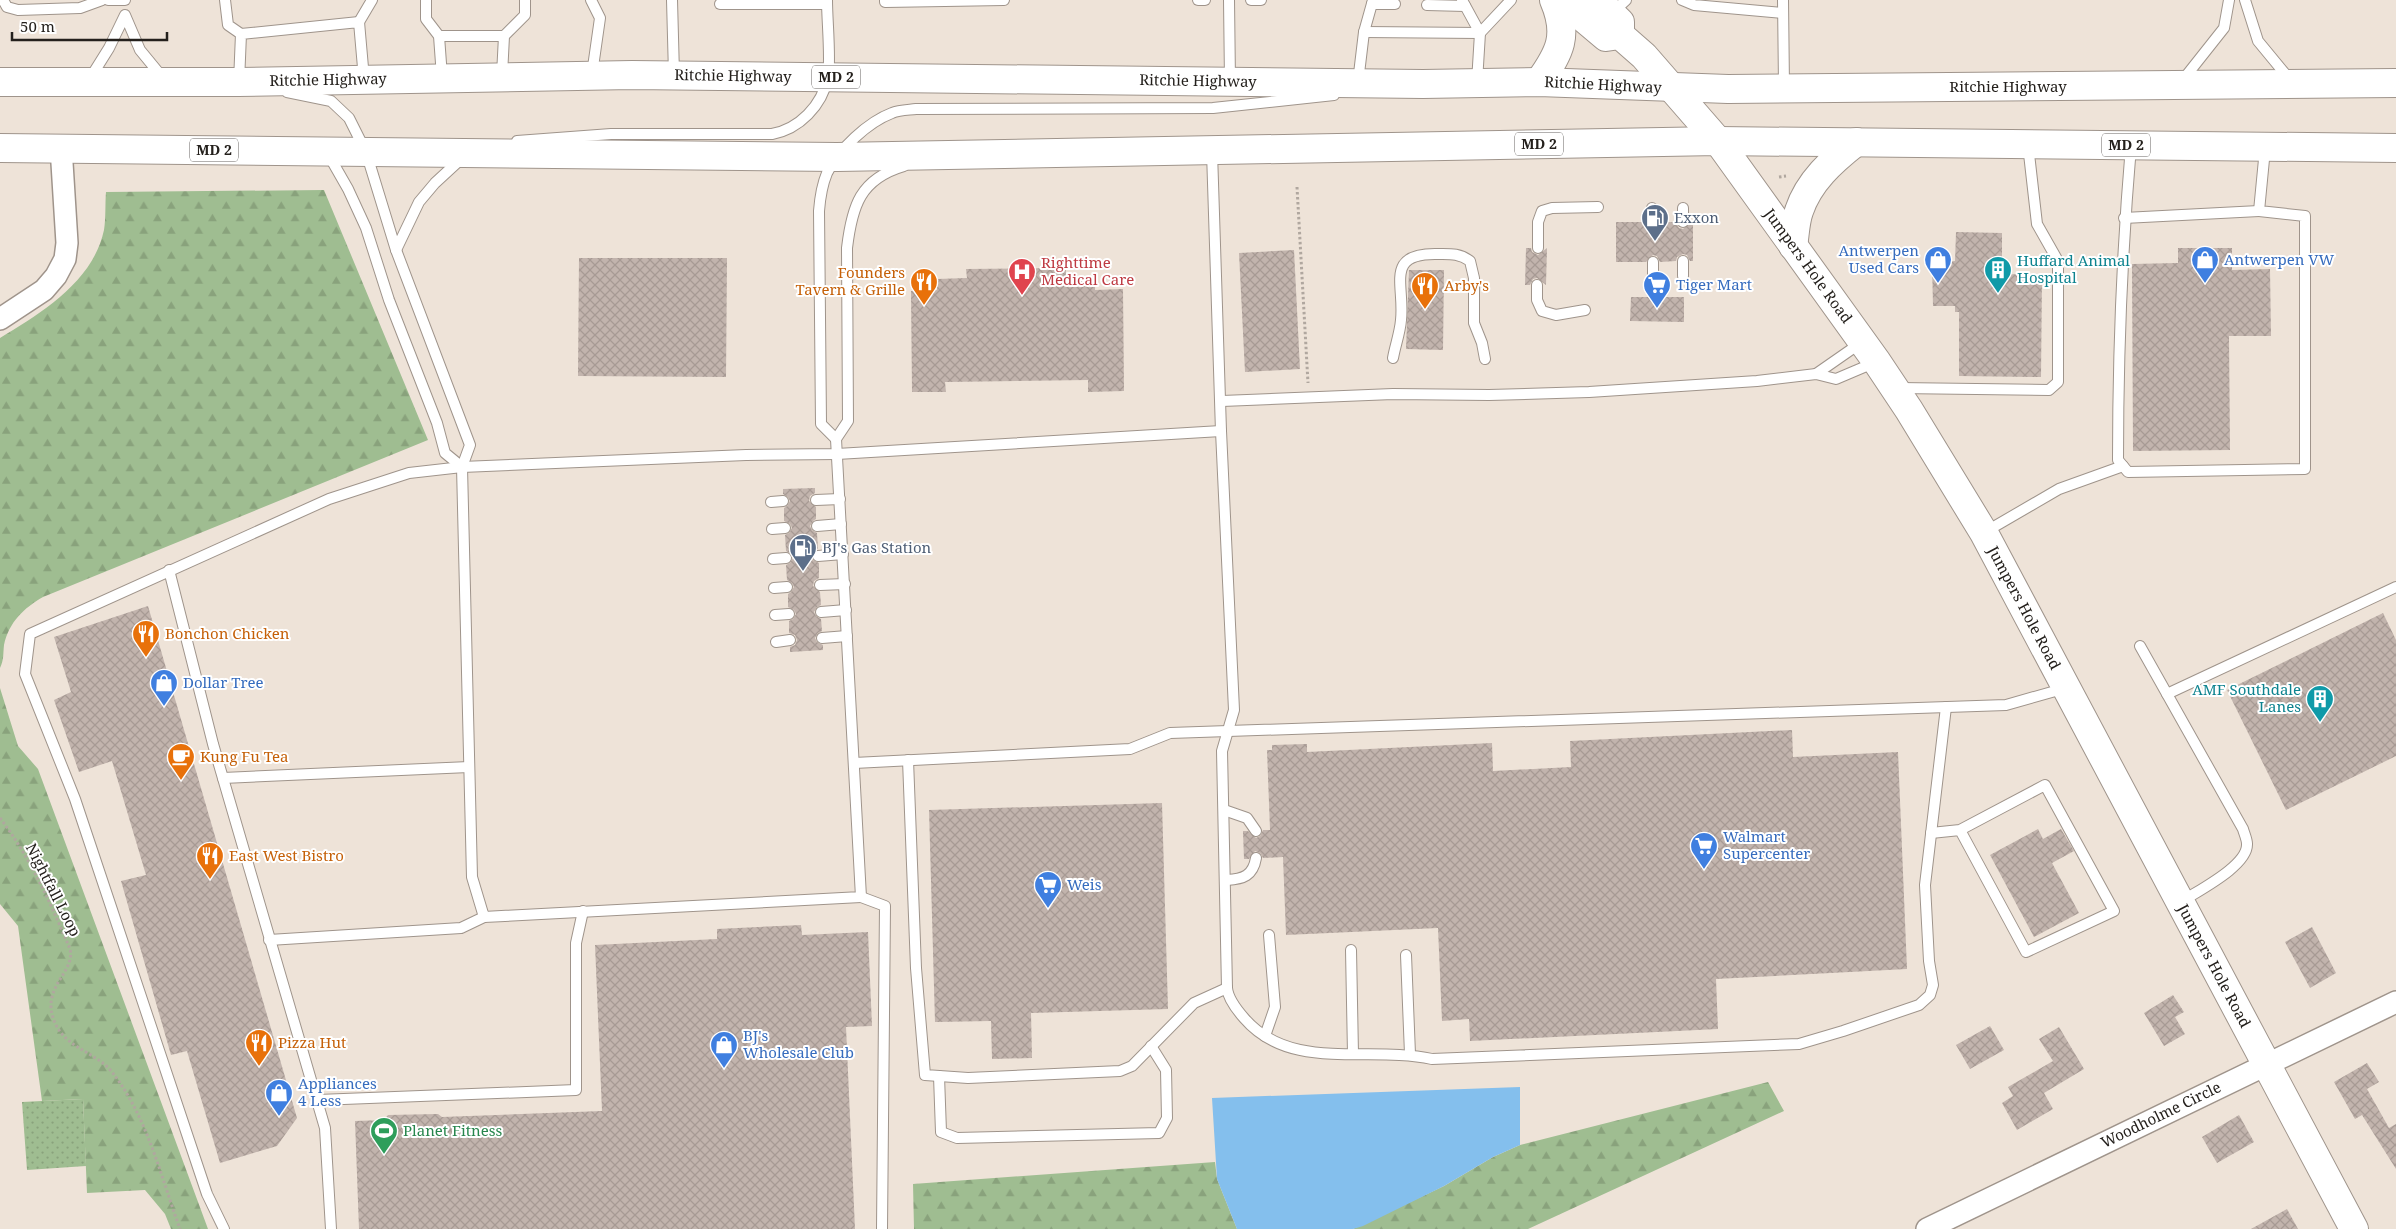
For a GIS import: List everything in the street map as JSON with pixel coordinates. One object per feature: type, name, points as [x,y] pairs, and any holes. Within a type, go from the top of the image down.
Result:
[{"type":"main road","points":[[1539,82],[1558,51],[1562,32],[1562,18],[1554,0]]},
{"type":"main road","name":"Jumpers Hole Road","points":[[1562,0],[1606,36],[1614,12]]},
{"type":"main road","name":"Jumpers Hole Road","points":[[1614,12],[1644,56],[1718,141],[1870,352],[1984,533],[2354,1229]]},
{"type":"main road","name":"Ritchie Highway","points":[[0,82],[166,80],[238,82],[674,75],[1422,84],[1539,82],[1671,88],[1784,89],[2396,83]]},
{"type":"main road","name":"MD 2","points":[[0,148],[61,147],[326,152],[837,157],[1718,141],[2396,148]]},
{"type":"main road","points":[[1793,246],[1799,211],[1812,187],[1824,170],[1856,142]]},
{"type":"street","points":[[0,319],[44,290],[56,276],[65,259],[67,243],[61,147]]},
{"type":"street","name":"Woodholme Circle","points":[[1927,1229],[2396,1002]]},
{"type":"lane","points":[[3,0],[7,7],[18,10],[80,8],[102,0]]},
{"type":"lane","points":[[108,0],[125,0],[125,16],[140,50],[166,80]]},
{"type":"lane","points":[[226,0],[228,25],[241,34],[360,22]]},
{"type":"lane","points":[[364,79],[360,22],[372,0]]},
{"type":"lane","points":[[426,0],[426,19],[439,36],[442,78]]},
{"type":"lane","points":[[502,77],[504,36],[525,15],[526,0]]},
{"type":"lane","points":[[591,0],[600,18],[592,76]]},
{"type":"lane","points":[[672,0],[674,75]]},
{"type":"lane","points":[[884,0],[885,2],[1004,0]]},
{"type":"lane","points":[[1198,0],[1205,0]]},
{"type":"lane","points":[[1229,0],[1230,81]]},
{"type":"lane","points":[[1251,0],[1261,0]]},
{"type":"lane","points":[[1364,32],[1480,33],[1511,0]]},
{"type":"lane","points":[[1682,0],[1694,5],[1783,13]]},
{"type":"lane","points":[[1783,0],[1784,89]]},
{"type":"lane","points":[[2178,86],[2224,28],[2229,0]]},
{"type":"lane","points":[[2245,0],[2258,40],[2294,84]]},
{"type":"lane","points":[[366,152],[611,134],[779,133],[786,131],[810,113],[819,101],[828,77],[827,2],[720,4]]},
{"type":"lane","points":[[1358,83],[1364,32],[1372,2],[1396,4]]},
{"type":"lane","points":[[1427,5],[1463,3],[1480,33],[1477,83]]},
{"type":"lane","points":[[88,81],[110,48],[125,16]]},
{"type":"lane","points":[[241,34],[238,82],[331,101],[349,118],[366,152],[396,250],[470,445],[462,466],[472,877],[484,917]]},
{"type":"lane","points":[[439,36],[504,36]]},
{"type":"lane","points":[[836,439],[821,424],[819,211],[821,191],[827,174],[837,157],[869,127],[893,112],[916,108],[1213,108],[1257,105],[1422,84]]},
{"type":"lane","points":[[1894,388],[2049,390],[2058,382],[2058,261],[2037,224],[2028,144]]},
{"type":"lane","points":[[2124,218],[2259,211],[2305,216],[2305,469],[2128,472],[2118,460],[2118,366],[2124,218],[2131,145]]},
{"type":"lane","points":[[2259,211],[2265,146]]},
{"type":"lane","points":[[1212,150],[1222,401],[1221,431],[1234,710],[1222,751],[1227,880],[1227,988],[1236,1009],[1249,1024],[1265,1036],[1286,1047],[1308,1053],[1410,1054],[1432,1059],[1800,1044],[1920,1005],[1930,995],[1933,985],[1929,961],[1925,885],[1946,707]]},
{"type":"lane","points":[[326,152],[348,189],[366,228],[389,300],[436,423],[445,453],[462,466]]},
{"type":"lane","points":[[396,250],[419,202],[435,183],[467,153]]},
{"type":"lane","points":[[861,896],[836,439],[848,421],[847,248],[850,225],[857,202],[865,187],[893,169],[909,164],[964,155]]},
{"type":"lane","points":[[1538,248],[1538,222],[1542,211],[1552,208],[1598,208]]},
{"type":"lane","points":[[1652,208],[1652,222]]},
{"type":"lane","points":[[1683,208],[1683,222]]},
{"type":"lane","points":[[1392,358],[1401,321],[1402,268],[1407,260],[1421,254],[1456,254],[1470,261],[1474,278],[1474,323],[1482,343],[1485,359]]},
{"type":"lane","points":[[1683,261],[1683,276]]},
{"type":"lane","points":[[1653,262],[1653,276]]},
{"type":"lane","points":[[1536,285],[1537,300],[1542,311],[1556,315],[1585,310]]},
{"type":"lane","points":[[1222,401],[1309,399],[1393,394],[1489,395],[1588,392],[1757,381],[1816,374],[1870,352]]},
{"type":"lane","points":[[1816,374],[1836,379],[1870,352]]},
{"type":"lane","points":[[224,1229],[207,1194],[74,799],[25,674],[30,634],[329,499],[409,473],[462,466],[837,454],[1221,431]]},
{"type":"lane","points":[[1984,533],[2059,488],[2123,466]]},
{"type":"lane","points":[[816,500],[840,499]]},
{"type":"lane","points":[[771,502],[783,501]]},
{"type":"lane","points":[[817,526],[841,524]]},
{"type":"lane","points":[[772,529],[785,528]]},
{"type":"lane","points":[[818,556],[843,554]]},
{"type":"lane","points":[[773,559],[786,558]]},
{"type":"lane","points":[[169,570],[223,778],[325,1128],[331,1229]]},
{"type":"lane","points":[[820,585],[845,584]]},
{"type":"lane","points":[[774,588],[787,587]]},
{"type":"lane","points":[[2168,694],[2396,587]]},
{"type":"lane","points":[[821,612],[846,610]]},
{"type":"lane","points":[[775,615],[789,614]]},
{"type":"lane","points":[[822,638],[847,636]]},
{"type":"lane","points":[[776,642],[790,640]]},
{"type":"lane","points":[[2140,646],[2243,829],[2247,845],[2244,856],[2232,868],[2180,902]]},
{"type":"lane","points":[[854,763],[1130,749],[1170,733],[2006,705],[2067,688]]},
{"type":"lane","points":[[908,760],[916,968],[925,1076],[968,1078],[1120,1071],[1132,1066],[1194,1003],[1227,988]]},
{"type":"lane","points":[[223,778],[469,766]]},
{"type":"lane","points":[[1931,833],[1960,830],[2046,785],[2114,911],[2026,952],[1960,830]]},
{"type":"lane","points":[[1224,810],[1247,818],[1256,831]]},
{"type":"lane","points":[[1227,880],[1241,879],[1249,875],[1254,869],[1256,858]]},
{"type":"lane","points":[[269,940],[461,928],[484,917],[583,911],[861,896],[886,906],[882,1229]]},
{"type":"lane","points":[[318,1100],[576,1090],[576,943],[583,911]]},
{"type":"lane","points":[[1265,1036],[1275,1007],[1269,936]]},
{"type":"lane","points":[[1351,950],[1353,1054]]},
{"type":"lane","points":[[1406,955],[1410,1054]]},
{"type":"lane","points":[[939,1076],[940,1132],[957,1138],[1159,1133],[1167,1118],[1166,1070],[1151,1046]]},
{"type":"path","points":[[1779,177],[1786,176]]},
{"type":"path","points":[[1297,187],[1309,399]]},
{"type":"path","name":"Nightfall Loop","points":[[0,818],[13,835],[33,872],[70,949],[71,962],[56,984],[52,994],[51,1009],[55,1022],[62,1034],[71,1043],[111,1070],[124,1088],[143,1126],[180,1229]]},
{"type":"green space","points":[[324,190],[428,440],[43,597],[18,616],[10,629],[6,637],[0,668],[0,338],[48,307],[77,280],[89,265],[98,249],[104,230],[106,192]]},
{"type":"green space","points":[[0,688],[18,746],[38,769],[208,1229],[171,1229],[165,1214],[145,1190],[87,1193],[83,1099],[42,1101],[18,926],[0,904]]},
{"type":"green space","points":[[1768,1082],[1784,1111],[1528,1229],[1353,1229],[1444,1186],[1493,1157],[1520,1145]]},
{"type":"green space","points":[[83,1099],[86,1166],[27,1170],[22,1102]]},
{"type":"green space","points":[[1215,1162],[1217,1179],[1237,1229],[914,1229],[913,1184]]},
{"type":"water","points":[[1520,1087],[1520,1145],[1493,1157],[1444,1186],[1363,1226],[1353,1229],[1237,1229],[1217,1179],[1212,1098]]},
{"type":"building","name":"Exxon","points":[[1616,222],[1645,222],[1648,228],[1652,229],[1659,222],[1676,222],[1679,228],[1683,229],[1690,222],[1693,222],[1693,261],[1690,261],[1687,255],[1683,254],[1677,257],[1676,261],[1660,262],[1657,256],[1653,255],[1646,262],[1616,262]]},
{"type":"building","name":"Huffard Animal Hospital","points":[[1956,232],[2002,233],[2002,274],[2042,275],[2041,377],[1959,376],[1959,312],[1955,312],[1955,306],[1933,306],[1932,263],[1955,261]]},
{"type":"building","points":[[1526,248],[1531,248],[1532,252],[1538,255],[1547,248],[1546,285],[1537,278],[1533,279],[1530,285],[1525,285]]},
{"type":"building","points":[[2178,248],[2232,248],[2232,270],[2270,269],[2271,336],[2229,336],[2230,450],[2133,451],[2132,264],[2178,263]]},
{"type":"building","points":[[1294,250],[1300,369],[1245,372],[1239,253]]},
{"type":"building","points":[[579,258],[727,258],[726,377],[578,376]]},
{"type":"building","points":[[1066,268],[1066,279],[1095,279],[1095,290],[1123,289],[1124,391],[1088,392],[1088,380],[945,382],[946,392],[912,392],[911,291],[937,290],[937,279],[967,278],[966,269]]},
{"type":"building","name":"Arby's","points":[[1409,270],[1444,270],[1443,350],[1406,349]]},
{"type":"building","name":"Tiger Mart","points":[[1631,297],[1684,297],[1684,322],[1630,321]]},
{"type":"building","name":"BJ's Gas Station","points":[[815,488],[815,493],[810,496],[809,501],[816,507],[816,519],[810,526],[817,533],[818,549],[811,556],[813,560],[819,563],[819,578],[814,581],[813,586],[820,592],[821,605],[814,612],[821,619],[822,631],[815,638],[817,642],[823,645],[823,650],[790,652],[790,647],[795,645],[797,640],[795,635],[789,633],[789,621],[796,614],[794,610],[788,607],[788,594],[794,587],[787,580],[786,565],[793,558],[786,551],[785,535],[792,528],[790,524],[784,521],[784,508],[790,501],[783,494],[783,489]]},
{"type":"building","points":[[148,606],[297,1118],[277,1146],[220,1163],[187,1051],[171,1055],[121,881],[146,875],[112,761],[79,772],[54,700],[71,692],[54,637]]},
{"type":"building","name":"AMF Southdale Lanes","points":[[2383,613],[2396,640],[2396,756],[2286,810],[2227,690]]},
{"type":"building","name":"Walmart Supercenter","points":[[1792,730],[1793,757],[1898,752],[1907,969],[1716,979],[1718,1029],[1470,1041],[1469,1019],[1442,1021],[1438,928],[1286,935],[1283,857],[1263,858],[1260,853],[1255,851],[1249,859],[1244,859],[1243,831],[1248,831],[1256,838],[1260,836],[1263,830],[1270,830],[1267,750],[1272,750],[1272,745],[1307,744],[1307,752],[1492,743],[1493,771],[1571,767],[1570,741]]},
{"type":"building","name":"Weis","points":[[1162,803],[1168,1009],[1031,1013],[1032,1058],[992,1059],[991,1021],[935,1022],[929,810]]},
{"type":"building","points":[[2038,829],[2043,839],[2061,829],[2074,851],[2052,863],[2079,913],[2034,937],[1990,855]]},
{"type":"building","name":"BJ's Wholesale Club","points":[[801,925],[802,935],[868,932],[872,1026],[846,1027],[855,1229],[359,1229],[355,1121],[384,1120],[388,1115],[438,1114],[442,1117],[602,1111],[595,945],[717,939],[717,929]]},
{"type":"building","points":[[2312,927],[2336,973],[2310,988],[2285,942]]},
{"type":"building","points":[[2173,995],[2184,1012],[2175,1017],[2185,1034],[2164,1046],[2144,1013]]},
{"type":"building","points":[[1990,1026],[2004,1050],[1970,1069],[1956,1045]]},
{"type":"building","points":[[2059,1027],[2084,1069],[2044,1093],[2053,1109],[2017,1130],[2002,1103],[2013,1096],[2008,1087],[2053,1061],[2039,1039]]},
{"type":"building","points":[[2367,1063],[2379,1082],[2367,1089],[2389,1128],[2396,1124],[2396,1169],[2362,1115],[2355,1119],[2334,1082]]},
{"type":"building","points":[[2239,1115],[2254,1142],[2217,1163],[2202,1137]]},
{"type":"building","points":[[2287,1209],[2298,1229],[2251,1229]]},
{"type":"place","name":"Exxon","points":[[1655,242]]},
{"type":"place","name":"Antwerpen Used Cars","points":[[1938,284]]},
{"type":"place","name":"Antwerpen VW","points":[[2205,284]]},
{"type":"place","name":"Huffard Animal Hospital","points":[[1998,294]]},
{"type":"place","name":"Righttime Medical Care","points":[[1022,296]]},
{"type":"place","name":"Founders Tavern & Grille","points":[[924,306]]},
{"type":"place","name":"Tiger Mart","points":[[1657,309]]},
{"type":"place","name":"Arby's","points":[[1425,310]]},
{"type":"place","name":"BJ's Gas Station","points":[[803,572]]},
{"type":"place","name":"Bonchon Chicken","points":[[146,658]]},
{"type":"place","name":"Dollar Tree","points":[[164,707]]},
{"type":"place","name":"AMF Southdale Lanes","points":[[2320,723]]},
{"type":"place","name":"Kung Fu Tea","points":[[181,781]]},
{"type":"place","name":"Walmart Supercenter","points":[[1704,870]]},
{"type":"place","name":"East West Bistro","points":[[210,880]]},
{"type":"place","name":"Weis","points":[[1048,909]]},
{"type":"place","name":"Pizza Hut","points":[[259,1067]]},
{"type":"place","name":"BJ's Wholesale Club","points":[[724,1069]]},
{"type":"place","name":"Appliances 4 Less","points":[[279,1117]]},
{"type":"place","name":"Planet Fitness","points":[[384,1155]]}]
